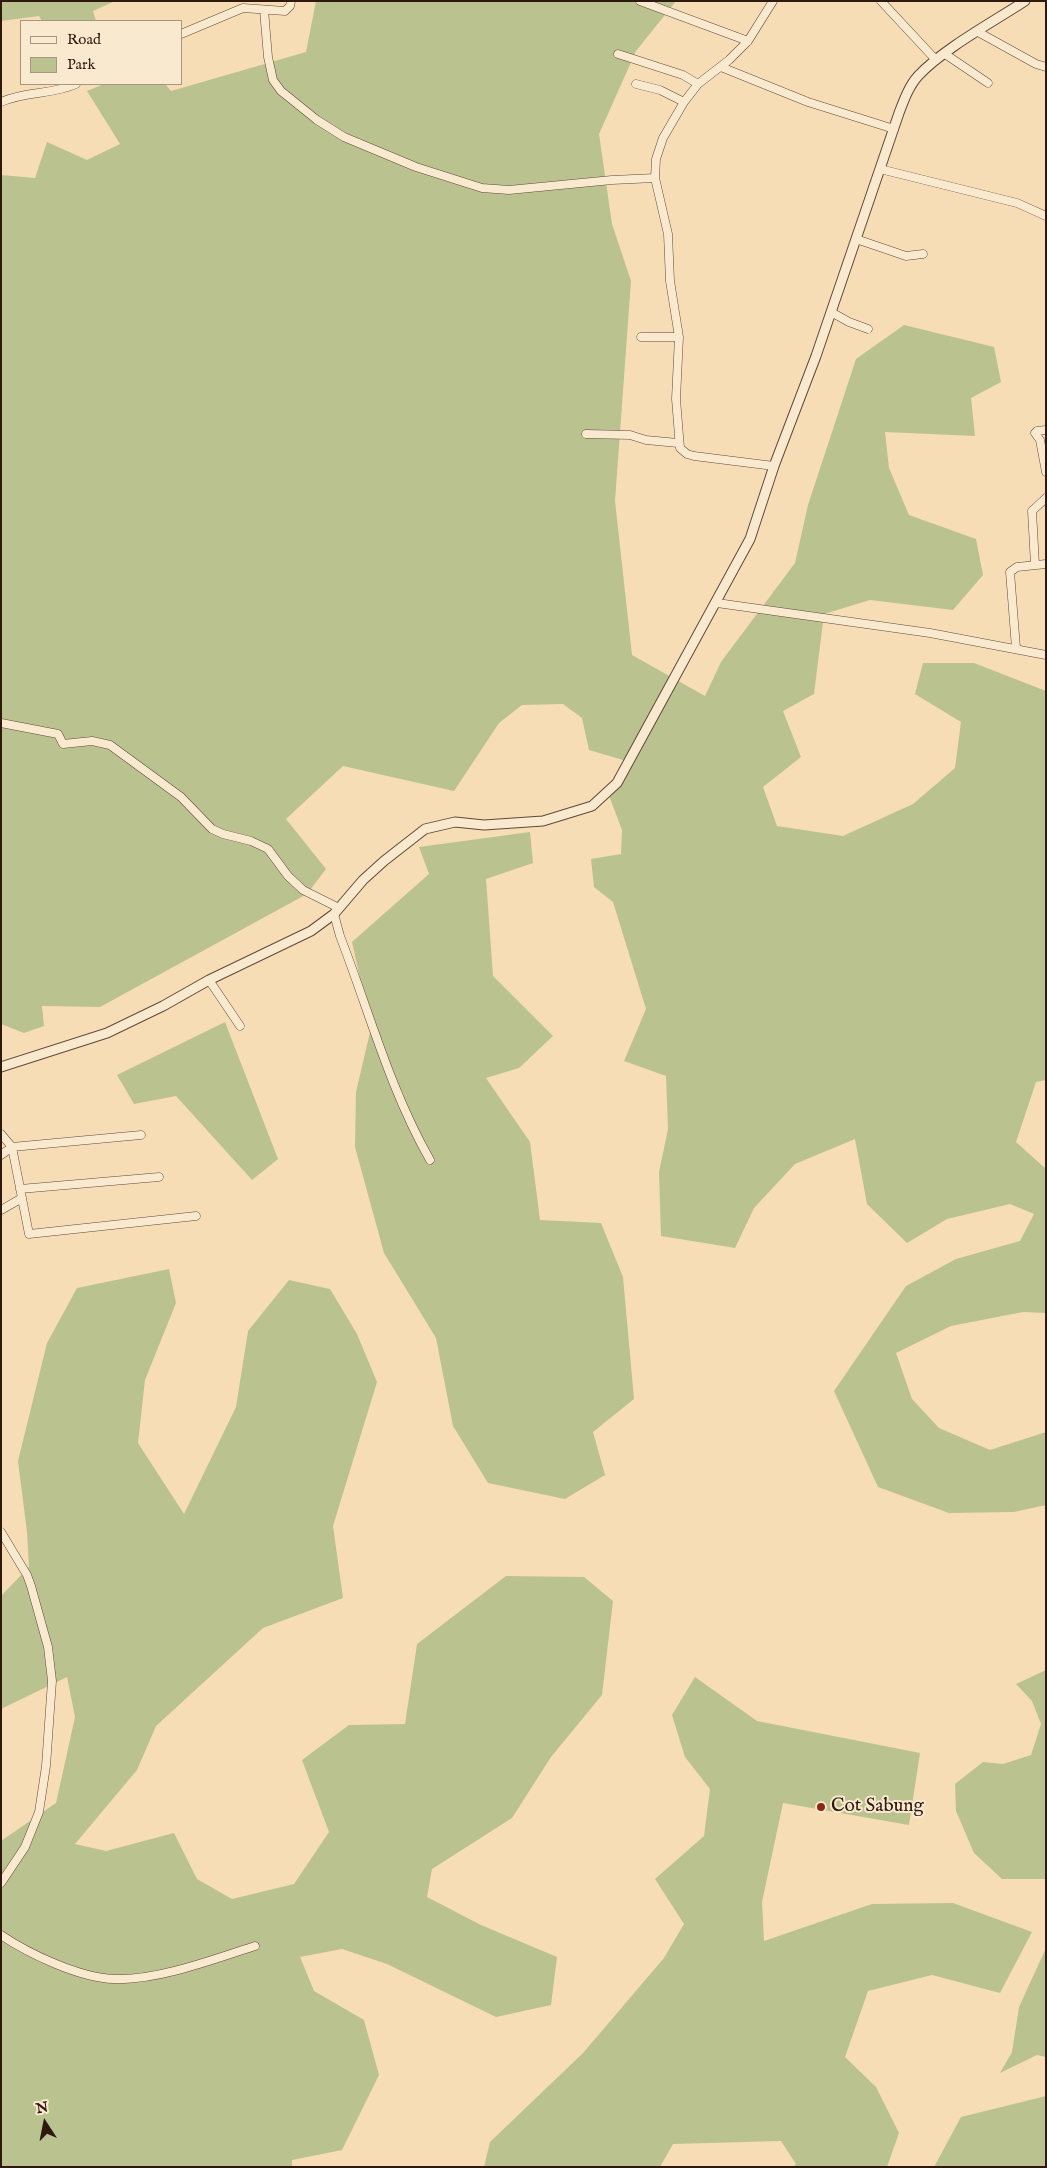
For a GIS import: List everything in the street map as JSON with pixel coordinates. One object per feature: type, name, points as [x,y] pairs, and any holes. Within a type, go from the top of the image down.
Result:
[{"type":"street","points":[[182,34],[237,10],[248,8],[285,11],[290,6],[291,1]]},
{"type":"street","points":[[640,1],[748,41]]},
{"type":"street","points":[[773,1],[748,41],[721,67],[698,84],[684,102],[663,138],[656,159],[655,178],[668,234],[669,267],[679,337],[679,373],[676,399],[678,443],[682,451],[694,456],[774,466]]},
{"type":"street","points":[[881,1],[936,60]]},
{"type":"street","points":[[1,1067],[108,1033],[164,1006],[209,980],[311,931],[337,911],[363,880],[384,861],[425,829],[455,822],[484,825],[544,821],[592,806],[617,783],[750,539],[774,466],[831,312],[910,87],[917,77],[936,60],[1025,1]]},
{"type":"street","points":[[264,10],[271,75],[276,86],[316,120],[344,137],[416,168],[494,190],[655,178]]},
{"type":"street","points":[[978,32],[1036,64],[1046,67]]},
{"type":"street","points":[[618,54],[682,75],[698,84]]},
{"type":"street","points":[[945,54],[988,84]]},
{"type":"street","points":[[721,67],[808,102],[894,129]]},
{"type":"street","points":[[636,84],[660,90],[684,102]]},
{"type":"street","points":[[1,102],[18,95],[60,90],[73,85]]},
{"type":"street","points":[[880,169],[1017,203],[1046,216]]},
{"type":"street","points":[[856,239],[906,256],[923,254]]},
{"type":"street","points":[[831,312],[849,322],[868,329]]},
{"type":"street","points":[[641,337],[679,337]]},
{"type":"street","points":[[1046,430],[1037,431],[1035,434],[1040,440],[1046,472]]},
{"type":"street","points":[[586,434],[630,435],[646,440],[678,443]]},
{"type":"street","points":[[1035,565],[1032,511],[1046,498]]},
{"type":"street","points":[[1016,648],[1010,572],[1017,567],[1046,564]]},
{"type":"street","points":[[717,602],[930,633],[1046,655]]},
{"type":"street","points":[[1,723],[58,734],[63,744],[92,741],[110,746],[182,797],[212,829],[268,848],[288,876],[303,890],[337,911]]},
{"type":"street","points":[[337,911],[340,936],[400,1099],[430,1160]]},
{"type":"street","points":[[209,980],[240,1026]]},
{"type":"street","points":[[1,1134],[12,1147],[29,1234],[196,1216]]},
{"type":"street","points":[[1,1155],[12,1147],[141,1135]]},
{"type":"street","points":[[1,1210],[21,1194],[159,1177]]},
{"type":"street","points":[[1,1532],[27,1575],[31,1586],[48,1647],[52,1681],[46,1766],[40,1812],[25,1847],[1,1883]]},
{"type":"street","points":[[1,1935],[34,1955],[84,1972],[114,1979],[165,1973],[198,1965],[255,1946]]},
{"type":"green space","points":[[1,1],[115,1],[93,11],[96,20],[41,20],[39,16],[1,21]]},
{"type":"green space","points":[[316,1],[676,1],[636,51],[599,134],[612,224],[631,281],[615,501],[632,655],[705,696],[721,662],[795,563],[808,505],[856,359],[904,325],[994,347],[1001,382],[971,398],[975,436],[885,432],[889,468],[909,515],[976,539],[983,575],[953,610],[870,600],[824,614],[814,694],[783,711],[801,757],[763,787],[777,826],[843,836],[913,804],[955,768],[961,722],[915,694],[923,663],[974,663],[1046,691],[1046,1080],[1036,1082],[1016,1142],[1046,1169],[1046,1313],[1023,1312],[951,1326],[896,1353],[912,1399],[939,1428],[990,1450],[1046,1432],[1046,1505],[1014,1512],[949,1513],[878,1487],[834,1391],[906,1286],[956,1259],[1020,1241],[1034,1214],[1010,1204],[947,1219],[907,1243],[867,1204],[855,1139],[795,1164],[754,1208],[735,1248],[661,1236],[659,1172],[668,1129],[666,1076],[624,1061],[646,1009],[613,902],[594,887],[591,859],[621,854],[622,830],[608,793],[630,762],[589,750],[582,718],[563,704],[522,705],[499,723],[454,791],[343,766],[286,819],[326,869],[307,894],[100,1007],[42,1006],[44,1026],[24,1033],[1,1024],[1,175],[35,178],[47,142],[87,160],[120,144],[87,91],[102,85],[166,85],[171,91],[306,52]]},
{"type":"green space","points":[[530,832],[533,863],[486,879],[493,976],[553,1036],[519,1068],[486,1078],[530,1142],[540,1220],[601,1223],[623,1277],[634,1399],[593,1432],[605,1475],[565,1499],[488,1483],[453,1426],[436,1338],[384,1253],[355,1147],[356,1092],[371,1028],[352,942],[429,874],[419,847]]},
{"type":"green space","points":[[225,1022],[278,1159],[252,1180],[176,1096],[134,1104],[117,1075]]},
{"type":"green space","points":[[169,1269],[176,1303],[145,1380],[138,1443],[184,1514],[236,1407],[248,1331],[289,1280],[330,1289],[357,1334],[377,1382],[333,1526],[343,1598],[263,1628],[156,1726],[137,1770],[75,1844],[106,1851],[174,1833],[197,1879],[232,1899],[294,1884],[329,1832],[302,1760],[349,1725],[405,1724],[417,1644],[506,1576],[584,1577],[613,1601],[602,1695],[551,1757],[512,1818],[432,1869],[427,1897],[481,1925],[557,1957],[551,2005],[496,2017],[387,1964],[342,1949],[300,1957],[314,1991],[364,2020],[379,2075],[342,2150],[292,2160],[292,2167],[1,2167],[1,1841],[56,1803],[75,1717],[67,1677],[1,1709],[1,1596],[29,1567],[27,1532],[18,1461],[47,1343],[77,1288]]},
{"type":"green space","points":[[1046,1670],[1046,1879],[1002,1879],[974,1853],[956,1811],[955,1784],[983,1762],[1003,1764],[1031,1755],[1041,1724],[1032,1701],[1016,1684]]},
{"type":"green space","points":[[695,1677],[757,1721],[920,1753],[909,1825],[783,1803],[762,1902],[764,1941],[872,1904],[953,1903],[1032,1932],[1000,1993],[932,1975],[868,1991],[845,2057],[876,2087],[899,2133],[887,2167],[793,2167],[796,2164],[781,2141],[673,2144],[660,2167],[484,2167],[490,2142],[583,2053],[664,1958],[684,1924],[655,1879],[704,1836],[710,1789],[685,1757],[672,1715]]},
{"type":"green space","points":[[1046,1948],[1046,2057],[1037,2055],[1000,2073],[1012,2052],[1019,2007]]},
{"type":"green space","points":[[1046,2096],[1046,2167],[934,2167],[961,2117]]},
{"type":"place","name":"Cot Sabung","points":[[821,1807]]}]
